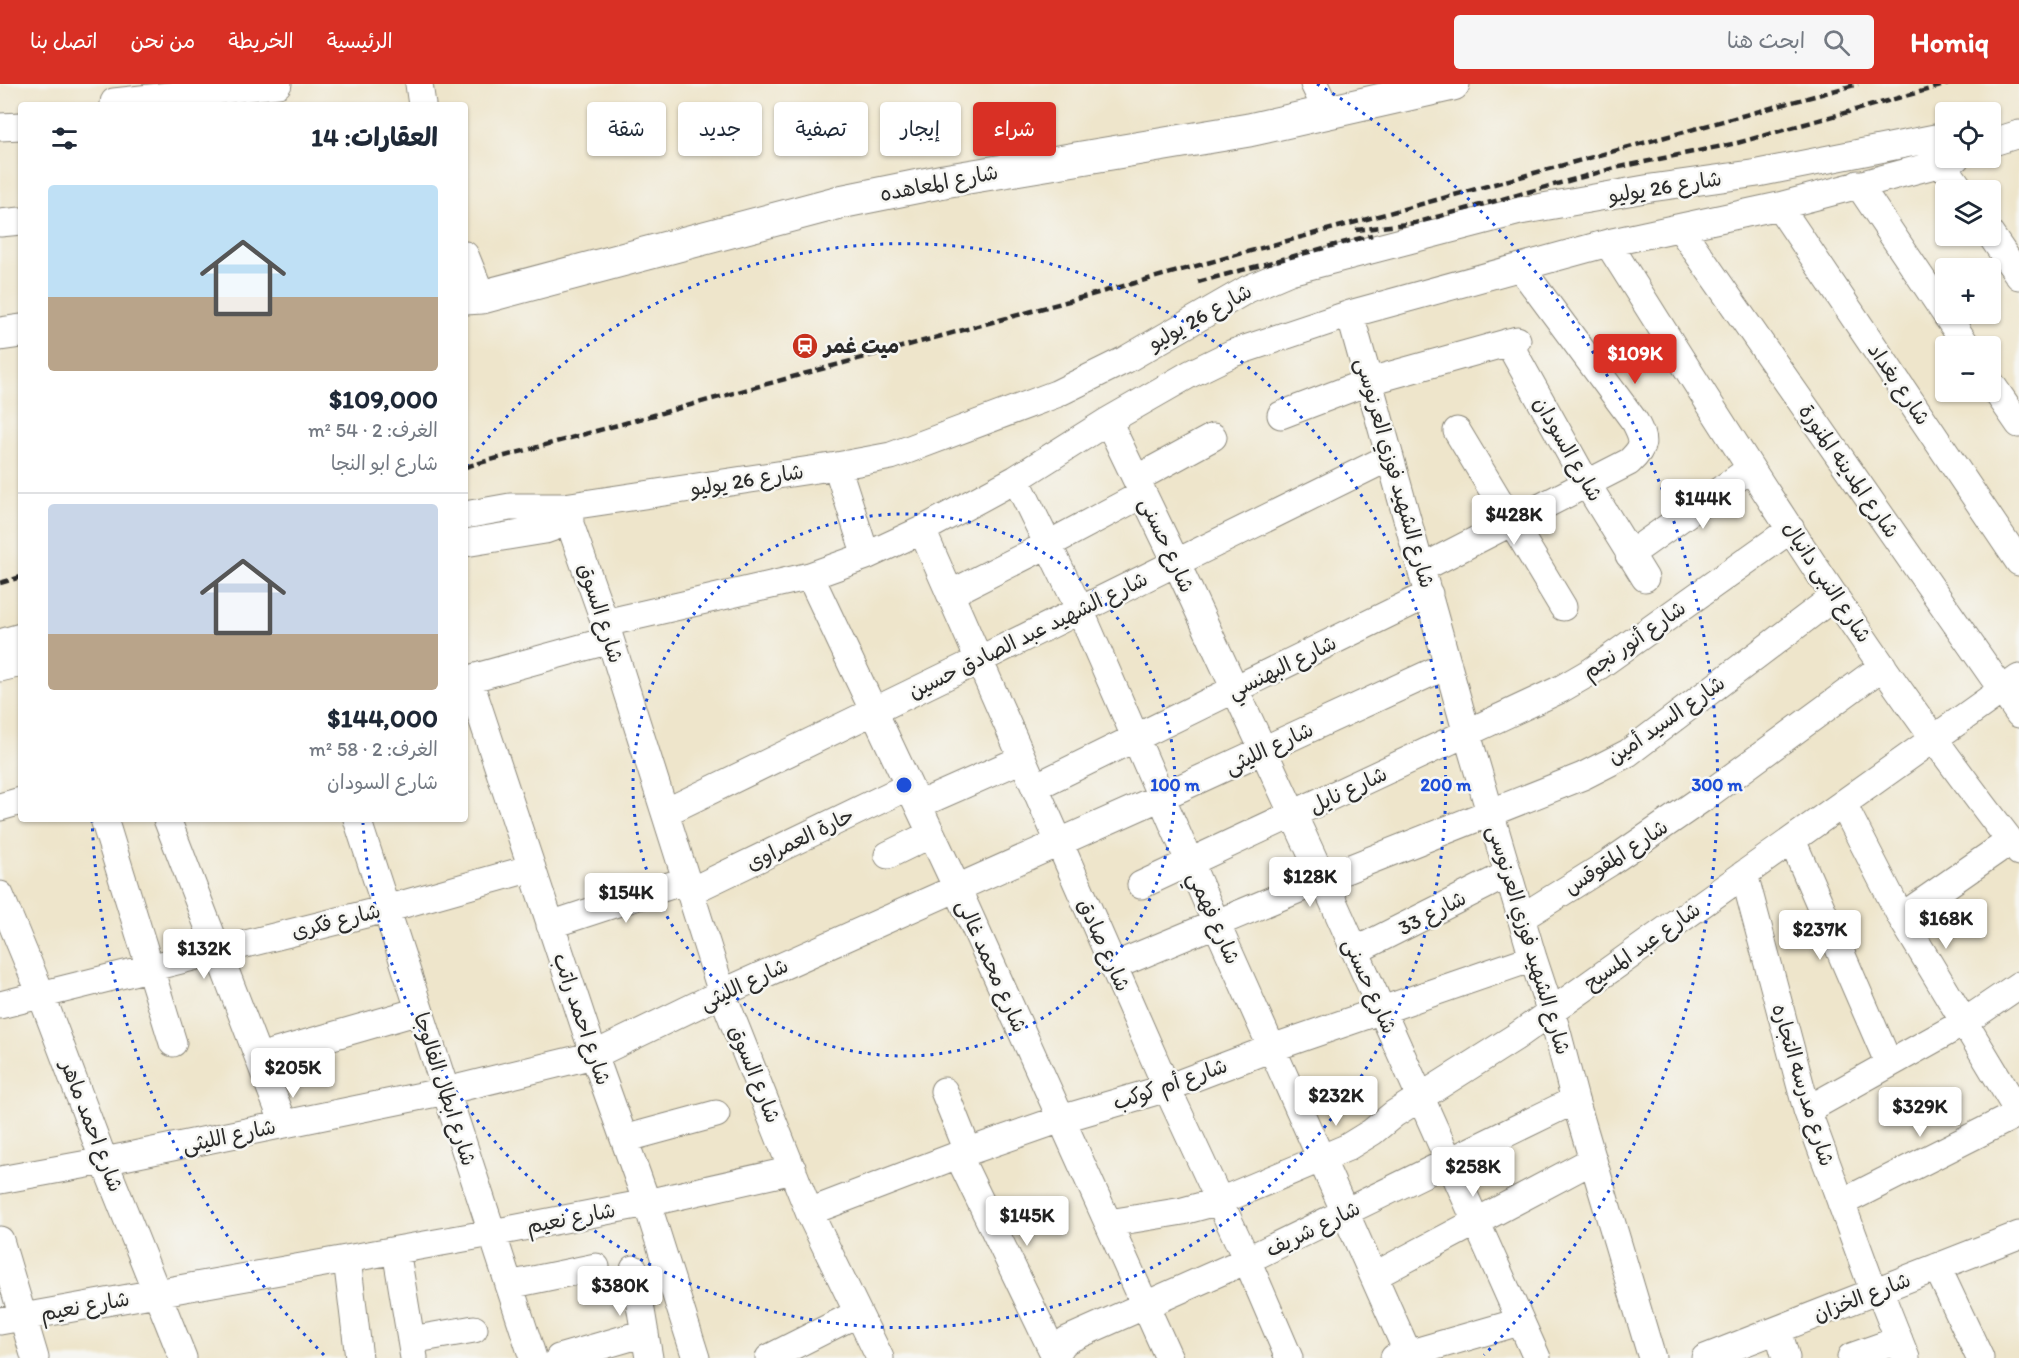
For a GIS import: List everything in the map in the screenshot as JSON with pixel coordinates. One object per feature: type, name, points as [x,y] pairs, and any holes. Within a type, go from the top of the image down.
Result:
[{"type":"main road","name":"شارع المعاهده","points":[[474,297],[840,202],[944,181],[1249,130],[1453,84]]},
{"type":"main road","points":[[0,334],[18,331]]},
{"type":"street","points":[[114,97],[278,84]]},
{"type":"street","points":[[1314,84],[1328,113]]},
{"type":"street","points":[[0,127],[18,126]]},
{"type":"street","name":"شارع 26 يوليو","points":[[468,514],[510,507],[567,514],[891,456],[1056,394],[1125,360],[1248,289],[1290,271],[1520,211],[1687,182],[1758,173],[1935,138]]},
{"type":"street","name":"شارع 26 يوليو","points":[[468,679],[608,631],[810,576],[866,556],[921,530],[1016,479],[1190,374],[1233,353],[1350,314],[1608,243],[1779,206],[1858,184],[1935,157]]},
{"type":"street","name":"شارع المدينه المنورة","points":[[1687,182],[1681,189],[1679,204],[1688,226],[2010,684],[2019,714]]},
{"type":"street","points":[[1858,184],[1960,336]]},
{"type":"street","name":"شارع بغداد","points":[[1779,206],[2019,562]]},
{"type":"street","points":[[0,223],[18,221]]},
{"type":"street","name":"شارع النبى دانيال","points":[[1608,243],[1750,469],[1835,596],[1934,740],[2015,846]]},
{"type":"street","points":[[1998,246],[2019,276]]},
{"type":"street","points":[[1422,568],[1629,462],[1639,453],[1642,446],[1642,435],[1635,422],[1520,267]]},
{"type":"street","points":[[468,269],[474,297]]},
{"type":"street","name":"شارع الشهيد فوزي العرنوسى","points":[[1350,314],[1467,735],[1551,1011],[1575,1100],[1652,1358]]},
{"type":"street","name":"شارع السودان","points":[[1370,381],[1512,341],[1587,484],[1645,578]]},
{"type":"street","points":[[1281,415],[1370,381]]},
{"type":"street","points":[[2001,398],[2019,424]]},
{"type":"street","name":"شارع حسنى","points":[[1108,422],[1176,562],[1323,879],[1537,1358]]},
{"type":"street","points":[[1457,431],[1563,607]]},
{"type":"street","points":[[950,594],[1049,544],[1213,437]]},
{"type":"street","name":"شارع الشهيد عبد الصادق حسين","points":[[666,812],[1390,457]]},
{"type":"street","points":[[837,466],[866,556]]},
{"type":"street","points":[[1629,555],[1750,469]]},
{"type":"street","name":"شارع فهمي","points":[[1016,479],[1080,610],[1216,923],[1374,1276],[1404,1356]]},
{"type":"street","name":"شارع 26 يوليو","points":[[468,543],[545,530],[567,514]]},
{"type":"street","name":"شارع السوق","points":[[567,514],[608,631],[722,993],[809,1212],[880,1358]]},
{"type":"street","name":"شارع أنور نجم","points":[[1467,735],[1561,689],[1592,671],[1791,529]]},
{"type":"street","name":"شارع صادق","points":[[921,530],[1167,1088],[1247,1260],[1289,1358]]},
{"type":"street","name":"شارع محمد غالى","points":[[810,576],[957,888],[1169,1358]]},
{"type":"street","name":"شارع البهنسي","points":[[1035,787],[1429,594]]},
{"type":"street","name":"شارع السيد أمين","points":[[1114,966],[1323,879],[1583,776],[1628,753],[1835,596]]},
{"type":"street","points":[[0,643],[18,638]]},
{"type":"street","points":[[0,668],[18,664]]},
{"type":"street","name":"شارع الليثى","points":[[0,1180],[446,1091],[594,1055],[722,993],[1263,751],[1448,665]]},
{"type":"street","name":"شارع المقوقس","points":[[1521,918],[1609,863],[1702,799],[1883,666]]},
{"type":"street","name":"شارع احمد راتب","points":[[468,682],[594,1055],[647,1203],[696,1358]]},
{"type":"street","name":"شارع عبد المسيح","points":[[1109,1223],[1156,1216],[1220,1202],[1346,1148],[1516,1036],[2010,684]]},
{"type":"street","name":"شارع نايل","points":[[1141,885],[1467,735]]},
{"type":"street","name":"حارة العمراوى","points":[[550,925],[689,886],[913,796],[1022,759]]},
{"type":"street","points":[[0,807],[18,802]]},
{"type":"street","points":[[1841,1203],[2019,1113],[1901,917],[1843,804]]},
{"type":"street","points":[[105,822],[174,1044]]},
{"type":"street","points":[[168,822],[284,1124]]},
{"type":"street","name":"شارع ابطال الفالوجا","points":[[358,822],[533,1358]]},
{"type":"street","points":[[888,855],[931,834]]},
{"type":"street","points":[[1792,840],[1889,1064]]},
{"type":"street","points":[[1901,917],[2015,846]]},
{"type":"street","name":"شارع فكرى","points":[[0,1005],[386,909],[532,868]]},
{"type":"street","name":"شارع 33","points":[[1355,951],[1508,874]]},
{"type":"street","name":"شارع مدرسه التجاره","points":[[1744,874],[1807,1110],[1841,1203],[1903,1349]]},
{"type":"street","name":"شارع احمد ماهر","points":[[0,895],[183,1358]]},
{"type":"street","name":"شارع أم كوكب","points":[[809,1212],[963,1153],[1061,1119],[1167,1088],[1272,1048],[1533,958]]},
{"type":"street","points":[[1807,1110],[1963,1023],[2019,985]]},
{"type":"street","points":[[259,1057],[419,1011]]},
{"type":"street","points":[[944,1092],[963,1153],[1055,1358]]},
{"type":"street","name":"شارع شريف","points":[[1055,1358],[1067,1341],[1247,1260],[1575,1100]]},
{"type":"street","points":[[624,1139],[716,1114]]},
{"type":"street","points":[[1374,1276],[1593,1160]]},
{"type":"street","name":"شارع نعيم","points":[[11,1319],[492,1233],[647,1203],[793,1170]]},
{"type":"street","name":"شارع الخزان","points":[[1705,1358],[2019,1235]]},
{"type":"street","points":[[0,1240],[11,1319],[35,1358]]},
{"type":"street","points":[[396,1250],[412,1349],[474,1329]]},
{"type":"street","points":[[347,1259],[359,1358]]},
{"type":"street","points":[[509,1285],[596,1267]]},
{"type":"street","points":[[1937,1268],[1980,1358]]},
{"type":"street","points":[[559,1358],[647,1345],[634,1269]]},
{"type":"street","points":[[769,1358],[858,1313]]},
{"type":"street","points":[[1404,1356],[1519,1322]]},
{"type":"street","points":[[1778,1330],[1786,1358]]},
{"type":"street","points":[[1851,1357],[1903,1349]]},
{"type":"railway","points":[[468,466],[1858,84]]},
{"type":"railway","points":[[1356,230],[1415,223],[1615,168],[1737,143],[1948,84]]},
{"type":"railway","points":[[1198,282],[1372,235]]},
{"type":"railway","points":[[0,583],[18,578]]},
{"type":"place","name":"ميت غمر","points":[[805,346]]}]
